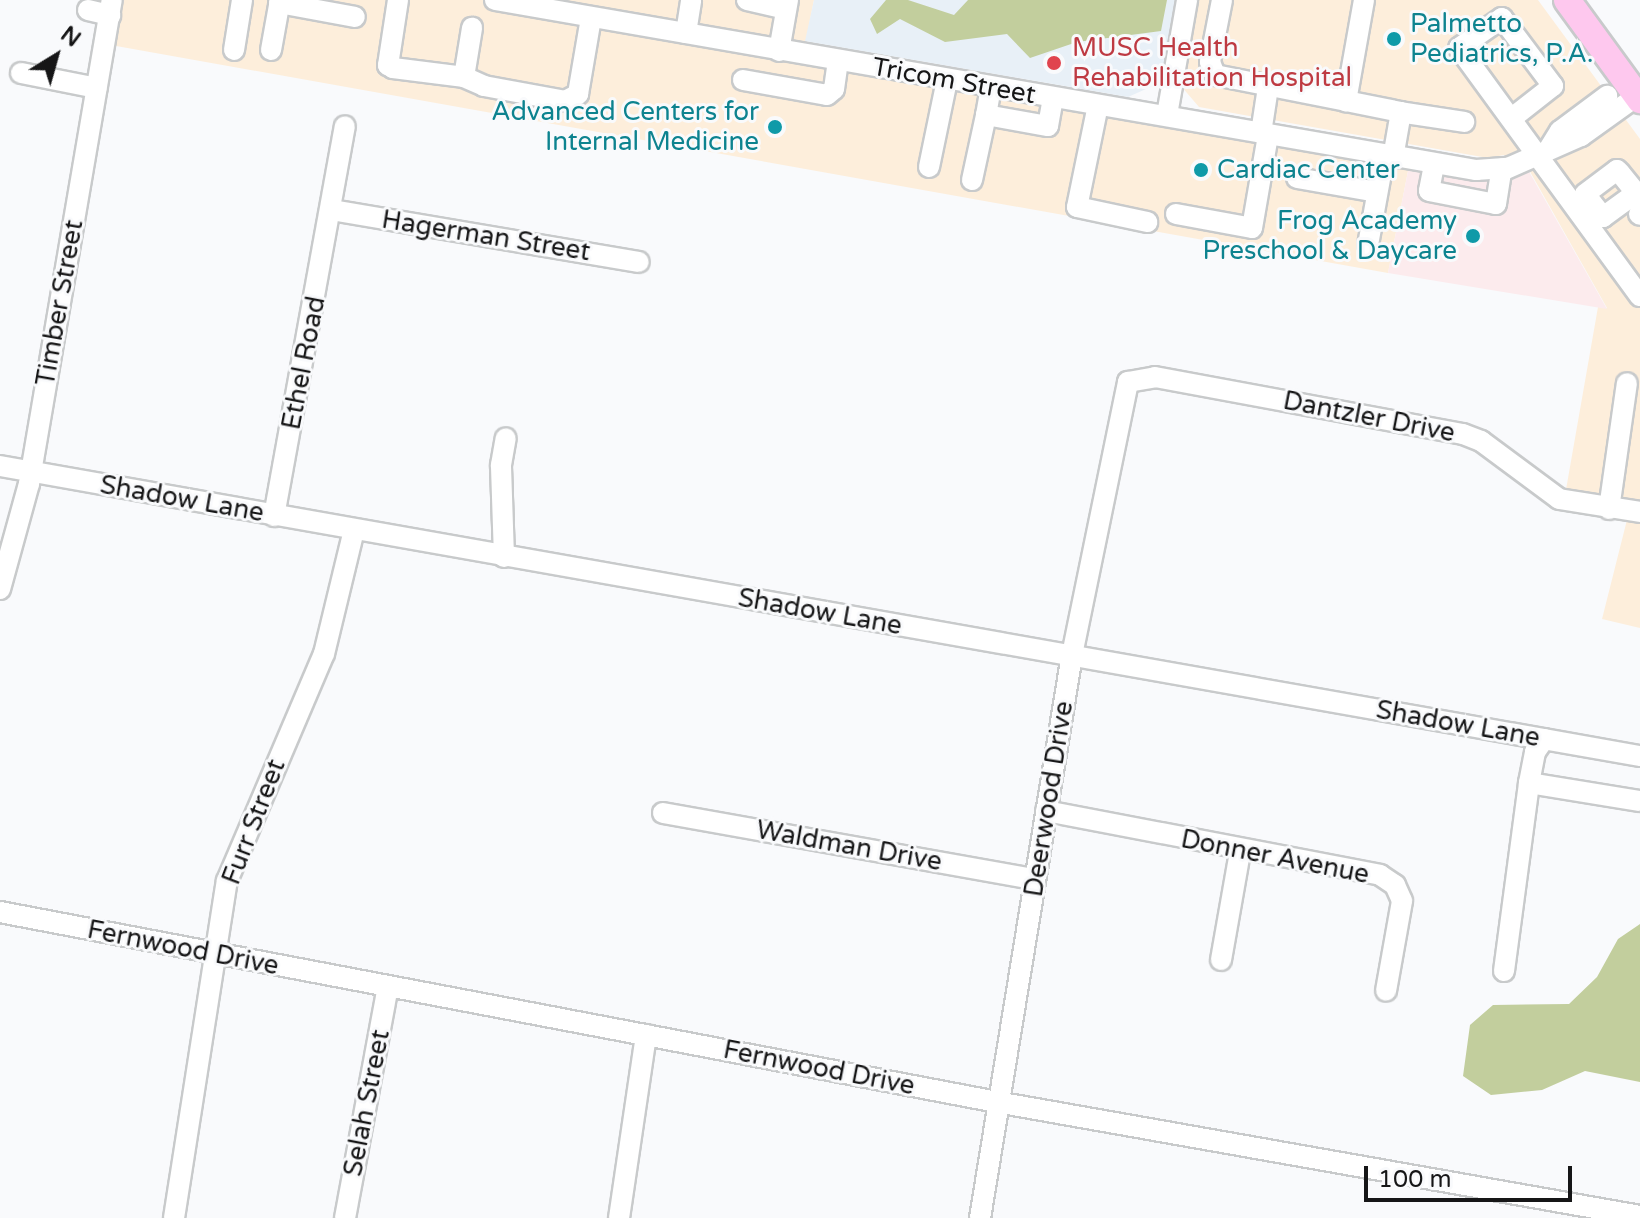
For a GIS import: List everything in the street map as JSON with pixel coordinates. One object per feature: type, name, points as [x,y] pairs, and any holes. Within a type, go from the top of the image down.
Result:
[{"type":"main road","points":[[1567,0],[1638,98]]},
{"type":"street","points":[[234,50],[239,0]]},
{"type":"street","points":[[398,0],[388,65],[464,77],[484,86],[574,99],[579,11]]},
{"type":"street","name":"Tricom Street","points":[[495,0],[579,11],[779,51],[1167,115],[1434,165],[1502,168],[1581,136],[1638,98]]},
{"type":"street","points":[[686,33],[691,0]]},
{"type":"street","points":[[747,0],[787,4],[779,51]]},
{"type":"street","points":[[1167,115],[1187,0]]},
{"type":"street","points":[[1222,0],[1211,71],[1224,79],[1464,122]]},
{"type":"street","points":[[1346,101],[1364,0]]},
{"type":"street","points":[[271,50],[279,2],[355,17]]},
{"type":"street","points":[[88,10],[111,7]]},
{"type":"street","name":"Timber Street","points":[[0,589],[31,471],[111,7]]},
{"type":"street","points":[[1512,118],[1553,86],[1502,18],[1459,48],[1512,118],[1545,151],[1571,200],[1640,282]]},
{"type":"street","points":[[464,77],[472,28]]},
{"type":"street","points":[[743,80],[827,95],[834,89],[838,61]]},
{"type":"street","points":[[21,73],[97,88]]},
{"type":"street","points":[[929,167],[947,80]]},
{"type":"street","points":[[972,180],[991,87]]},
{"type":"street","points":[[1176,214],[1252,228],[1268,87]]},
{"type":"street","name":"Tricom Street","points":[[1545,151],[1560,131],[1607,96]]},
{"type":"street","points":[[986,115],[1048,126],[1053,98]]},
{"type":"street","points":[[1098,105],[1077,207],[1147,222]]},
{"type":"street","points":[[1368,245],[1377,192],[1399,112]]},
{"type":"street","name":"Ethel Road","points":[[274,516],[345,126]]},
{"type":"street","points":[[1434,165],[1429,191],[1496,204],[1502,168]]},
{"type":"street","points":[[1571,200],[1617,170],[1638,195],[1603,217],[1586,198],[1588,189]]},
{"type":"street","points":[[1297,178],[1377,192]]},
{"type":"street","name":"Hagerman Street","points":[[332,210],[639,262]]},
{"type":"street","points":[[1598,233],[1619,214],[1640,214]]},
{"type":"street","points":[[1598,233],[1615,267],[1640,296]]},
{"type":"street","name":"Dantzler Drive","points":[[1128,382],[1155,377],[1463,434],[1481,441],[1559,499],[1640,512]]},
{"type":"street","name":"Deerwood Drive","points":[[980,1218],[1002,1103],[1072,655],[1128,382]]},
{"type":"street","points":[[1609,509],[1627,383]]},
{"type":"street","points":[[504,557],[501,465],[506,438]]},
{"type":"street","name":"Shadow Lane","points":[[0,466],[1640,756]]},
{"type":"street","name":"Furr Street","points":[[174,1218],[227,881],[324,654],[354,530]]},
{"type":"street","points":[[1504,971],[1529,783],[1535,752],[1544,739]]},
{"type":"street","points":[[1529,783],[1640,801]]},
{"type":"street","name":"Donner Avenue","points":[[1046,811],[1240,852],[1366,871],[1395,885],[1402,901],[1386,991]]},
{"type":"street","name":"Waldman Drive","points":[[663,813],[1035,879]]},
{"type":"street","points":[[1221,960],[1240,852]]},
{"type":"street","name":"Fernwood Drive","points":[[0,912],[1002,1103],[1640,1216]]},
{"type":"street","name":"Selah Street","points":[[345,1218],[388,987]]},
{"type":"street","points":[[619,1218],[646,1035]]},
{"type":"shaded area","points":[[112,0],[814,0],[803,55],[1410,161],[1388,273],[105,44]]},
{"type":"shaded area","name":"MUSC Health Rehabilitation Hospital","points":[[814,0],[1187,0],[1172,86],[1155,85],[1128,97],[805,41]]},
{"type":"shaded area","points":[[1194,0],[1538,0],[1640,139],[1640,628],[1602,619],[1629,512],[1564,501],[1598,307],[1607,308],[1524,161],[1513,165],[1504,155],[1488,158],[1199,107],[1181,86]]},
{"type":"shaded area","points":[[1410,161],[1523,161],[1607,309],[1388,273]]},
{"type":"green space","points":[[886,0],[908,0],[954,15],[968,0],[1167,0],[1161,31],[1077,42],[1030,58],[1007,34],[945,42],[900,19],[877,34],[870,19]]},
{"type":"green space","points":[[1640,924],[1640,1082],[1585,1071],[1542,1090],[1491,1095],[1463,1076],[1470,1025],[1493,1005],[1569,1004],[1597,977],[1618,939]]},
{"type":"place","name":"Palmetto Pediatrics, P.A.","points":[[1394,39]]},
{"type":"place","name":"MUSC Health Rehabilitation Hospital","points":[[1054,63]]},
{"type":"place","name":"Advanced Centers for Internal Medicine","points":[[775,127]]},
{"type":"place","name":"Cardiac Center","points":[[1201,170]]},
{"type":"place","name":"Frog Academy Preschool & Daycare","points":[[1473,236]]}]
